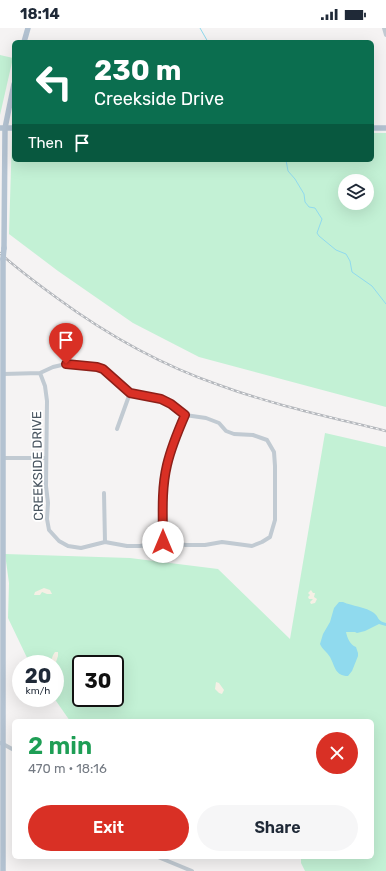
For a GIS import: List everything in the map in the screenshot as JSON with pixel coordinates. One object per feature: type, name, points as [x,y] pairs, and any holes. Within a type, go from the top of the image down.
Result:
[{"type":"main road","points":[[25,40],[28,28]]},
{"type":"main road","points":[[3,871],[2,744],[4,248],[2,128],[12,91]]},
{"type":"main road","points":[[374,128],[386,128]]},
{"type":"street","points":[[384,28],[386,35]]},
{"type":"street","points":[[3,374],[40,374],[53,367],[66,364],[103,369],[130,393],[117,429]]},
{"type":"street","name":"CREEKSIDE DRIVE","points":[[40,374],[46,386],[47,400],[46,486],[48,503],[46,519],[48,530],[59,540],[68,546],[81,548],[104,542],[127,546],[140,546],[163,542],[186,545],[205,545],[222,542],[252,546],[270,537],[275,520],[276,466],[274,452],[267,440],[253,435],[234,434],[219,424],[206,418],[185,415],[171,404],[161,399],[130,393]]},
{"type":"street","points":[[163,542],[163,487],[166,465],[185,415]]},
{"type":"street","points":[[3,458],[46,458]]},
{"type":"street","points":[[104,493],[104,542]]},
{"type":"street","points":[[2,744],[12,749]]},
{"type":"street","points":[[163,859],[192,871]]},
{"type":"green space","points":[[0,55],[12,58],[12,62],[0,115]]},
{"type":"green space","points":[[374,133],[386,133],[386,407],[199,357],[133,323],[58,271],[9,234],[12,135],[12,162],[374,162]]},
{"type":"green space","points":[[325,433],[386,447],[386,871],[305,871],[301,863],[301,859],[374,859],[374,719],[69,719],[60,707],[64,707],[64,655],[26,655],[8,618],[9,583],[5,554],[130,558],[218,569],[290,639]]},
{"type":"sand","points":[[44,588],[50,590],[52,594],[42,592],[40,595],[34,595],[35,592]]},
{"type":"sand","points":[[311,590],[315,593],[314,597],[317,599],[315,603],[311,604],[310,602],[313,599],[309,599],[308,597],[310,595],[308,593]]},
{"type":"sand","points":[[55,652],[58,652],[58,655],[54,655]]},
{"type":"sand","points":[[216,682],[219,683],[224,690],[222,694],[215,689]]},
{"type":"water","points":[[339,602],[367,609],[374,613],[379,620],[386,623],[386,626],[379,624],[357,633],[346,632],[349,641],[356,647],[358,653],[352,671],[348,676],[344,676],[338,672],[330,657],[320,644],[323,634],[330,622],[334,608]]},
{"type":"waterway","points":[[200,28],[207,40]]},
{"type":"waterway","points":[[286,162],[288,171],[304,194],[305,202],[309,207],[315,208],[322,219],[317,233],[319,236],[336,250],[346,254],[350,261],[352,272],[372,286],[386,304]]},
{"type":"railway","points":[[0,253],[35,282],[95,324],[135,348],[176,368],[260,399],[386,431]]},
{"type":"route","points":[[66,364],[90,365],[103,369],[130,393],[161,399],[171,404],[185,415],[166,465],[163,487],[163,542]]}]
